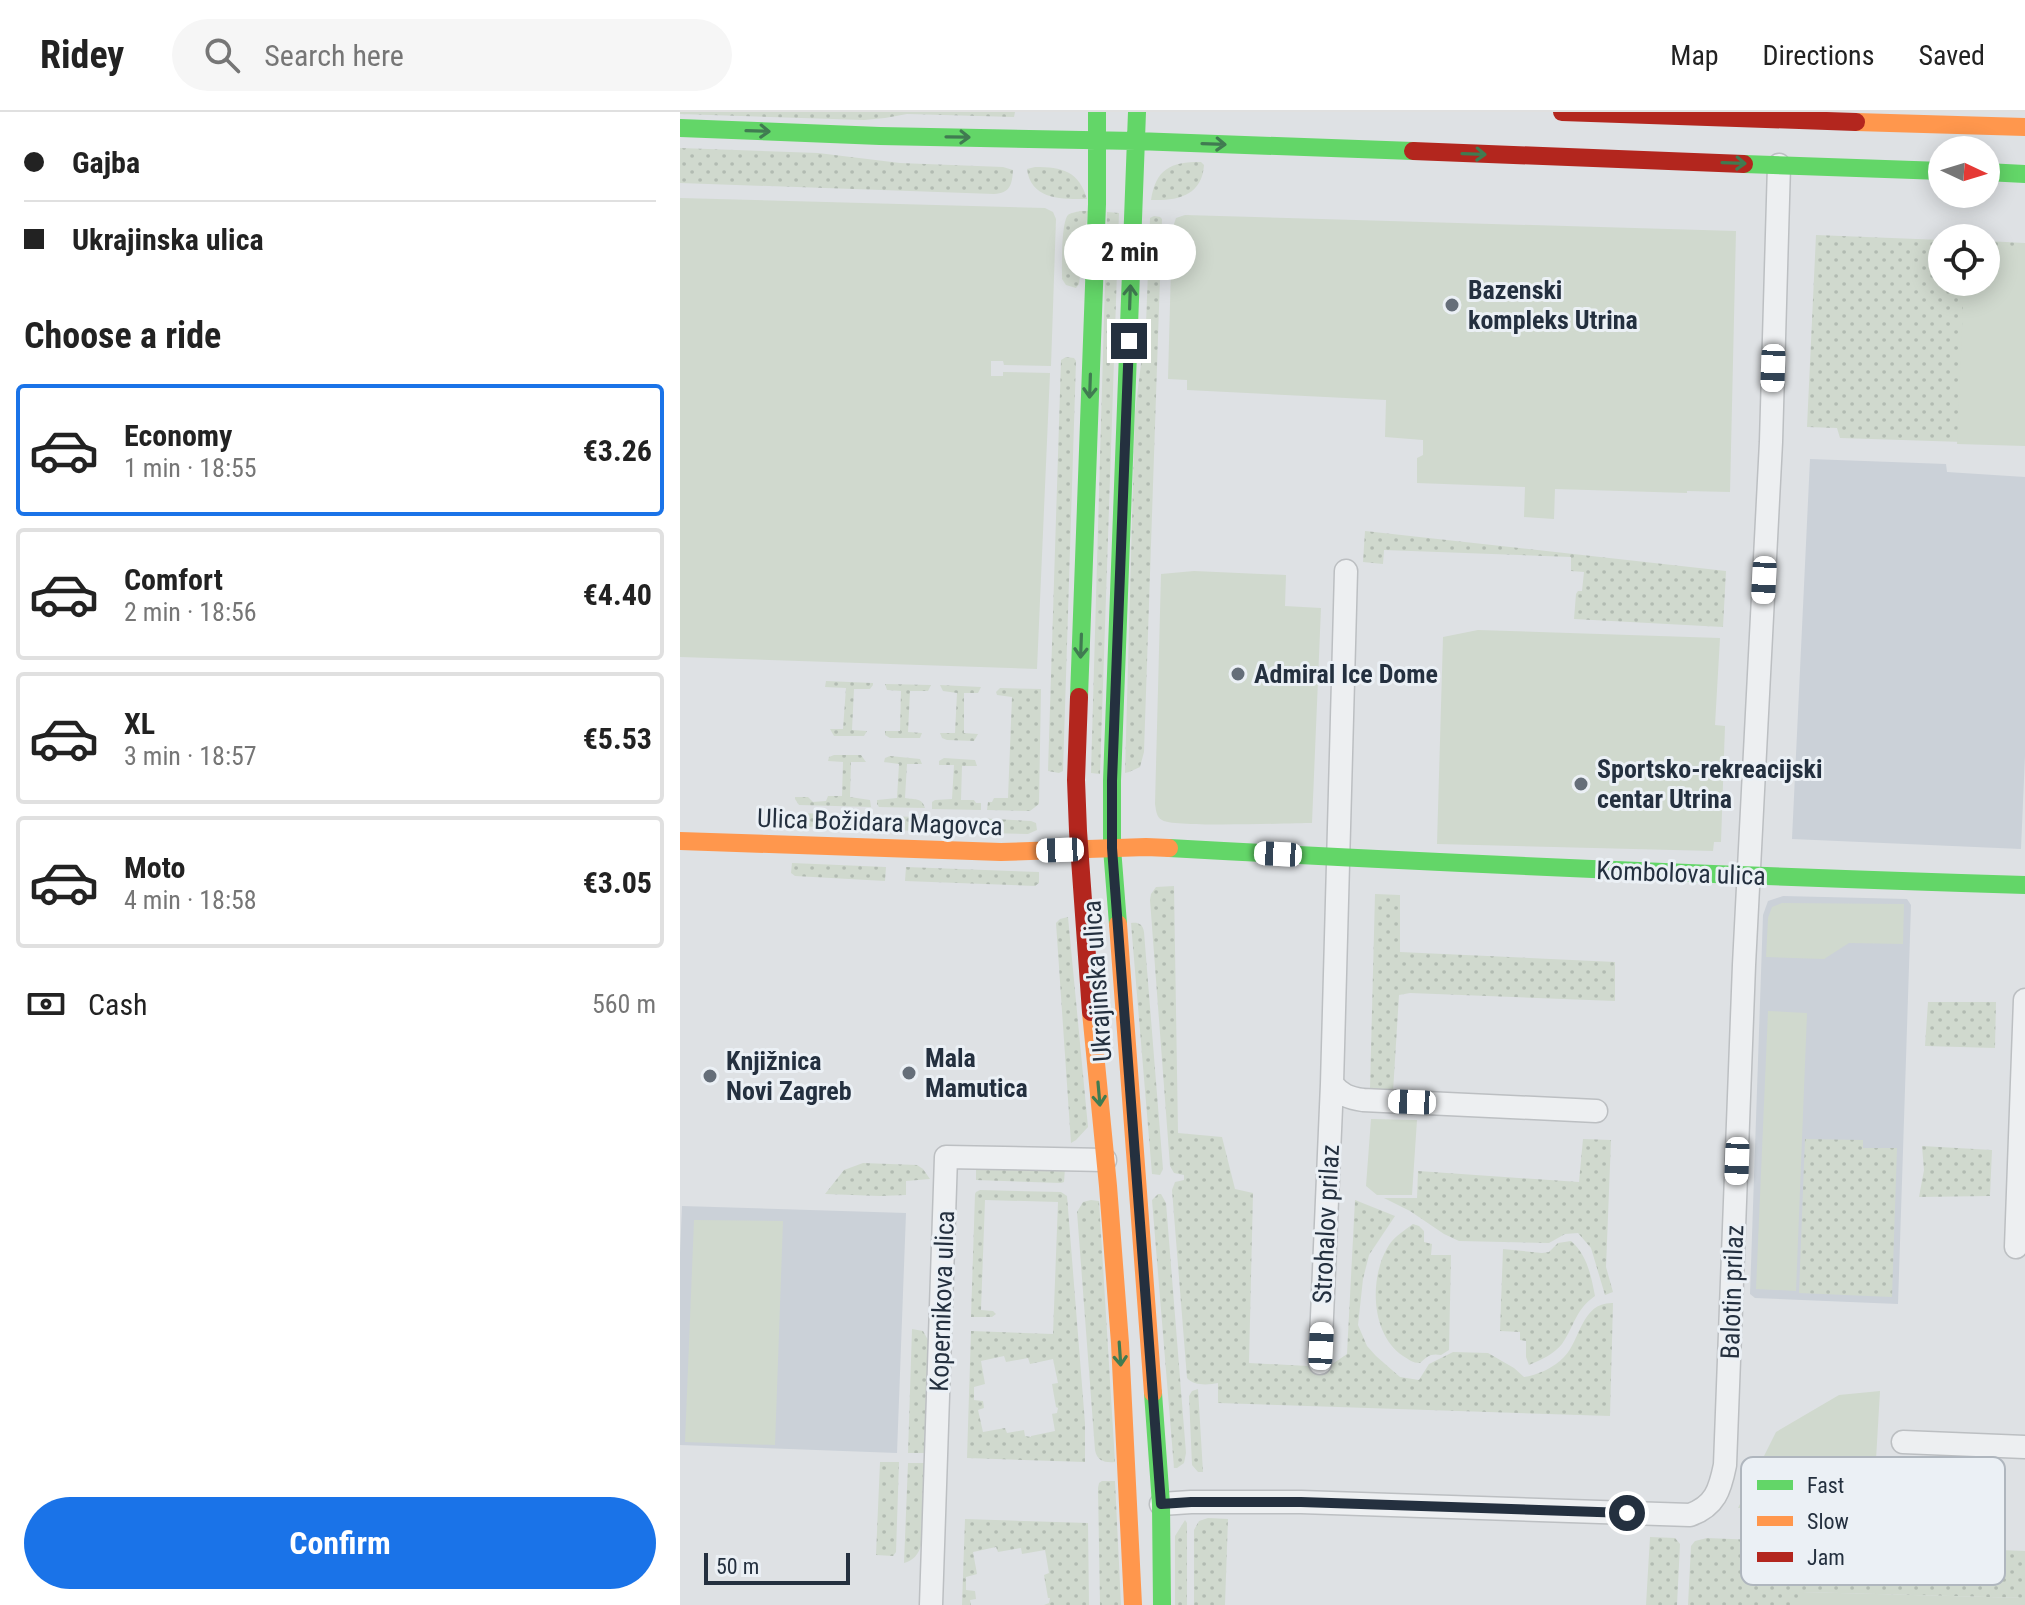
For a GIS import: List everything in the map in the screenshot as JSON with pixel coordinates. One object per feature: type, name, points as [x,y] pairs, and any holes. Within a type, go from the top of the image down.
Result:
[{"type":"street","name":"Ukrajinska ulica","points":[[1097,112],[1076,780],[1078,849],[1129,1473],[1133,1605]]},
{"type":"street","name":"Ukrajinska ulica","points":[[1137,112],[1112,848],[1161,1504],[1162,1605]]},
{"type":"street","points":[[1562,112],[1866,117],[2025,127]]},
{"type":"street","points":[[1937,112],[1961,125]]},
{"type":"street","points":[[680,128],[1136,141],[1928,170]]},
{"type":"street","points":[[1750,876],[1771,442],[1779,165]]},
{"type":"street","points":[[2000,173],[2025,174]]},
{"type":"street","points":[[1337,858],[1346,571]]},
{"type":"street","name":"Ulica Božidara Magovca","points":[[680,841],[1001,852],[1112,848]]},
{"type":"street","name":"Kombolova ulica","points":[[1112,848],[2025,885]]},
{"type":"street","name":"Strohalov prilaz","points":[[1320,1363],[1332,1084],[1337,858]]},
{"type":"street","name":"Balotin prilaz","points":[[1161,1504],[1301,1502],[1690,1515],[1703,1510],[1713,1500],[1722,1482],[1725,1465],[1750,876]]},
{"type":"street","points":[[2016,1247],[2025,1000]]},
{"type":"street","points":[[1332,1084],[1348,1098],[1363,1100],[1596,1111]]},
{"type":"street","name":"Kopernikova ulica","points":[[931,1605],[946,1157],[1105,1160]]},
{"type":"street","points":[[1903,1442],[2025,1447]]},
{"type":"shaded area","points":[[680,112],[1015,112],[1014,117],[907,114],[864,120]]},
{"type":"shaded area","points":[[680,148],[818,153],[900,163],[1013,170],[1009,187],[1004,192],[994,194],[680,183]]},
{"type":"shaded area","points":[[1201,162],[1204,165],[1202,175],[1193,190],[1179,198],[1151,200],[1153,189],[1166,169]]},
{"type":"shaded area","points":[[1035,167],[1068,172],[1079,182],[1087,199],[1058,198],[1041,192],[1034,187],[1027,169]]},
{"type":"shaded area","points":[[680,198],[1045,208],[1053,212],[1056,219],[1051,366],[1004,365],[1003,361],[991,361],[991,376],[1003,376],[1003,372],[1050,373],[1037,669],[680,657]]},
{"type":"shaded area","points":[[1088,211],[1076,288],[1066,285],[1062,279],[1062,246],[1068,215]]},
{"type":"shaded area","points":[[1107,212],[1119,213],[1100,774],[1091,773]]},
{"type":"shaded area","name":"Bazenski kompleks Utrina","points":[[1185,215],[1736,231],[1730,492],[1555,489],[1554,519],[1524,517],[1525,487],[1417,483],[1417,458],[1423,455],[1423,440],[1385,437],[1386,400],[1187,390],[1187,380],[1168,379],[1172,230],[1176,218]]},
{"type":"shaded area","points":[[1150,218],[1162,219],[1144,752],[1140,767],[1125,773],[1135,412],[1146,324]]},
{"type":"shaded area","points":[[1816,235],[1928,239],[1928,296],[2000,296],[2000,242],[2025,243],[2025,444],[1840,438],[1837,428],[1807,427]]},
{"type":"shaded area","points":[[2000,247],[2025,248],[2025,446],[1957,444],[1963,296],[2000,296]]},
{"type":"shaded area","points":[[1066,357],[1076,361],[1063,771],[1059,773],[1048,771],[1061,360]]},
{"type":"shaded area","points":[[1810,459],[1946,464],[1947,472],[2025,477],[2025,756],[2021,849],[1792,839]]},
{"type":"shaded area","points":[[1365,531],[1726,571],[1723,627],[1574,619],[1576,594],[1582,591],[1584,572],[1571,571],[1571,557],[1384,550],[1383,564],[1363,562]]},
{"type":"shaded area","name":"Admiral Ice Dome","points":[[1194,571],[1286,575],[1285,606],[1321,608],[1312,823],[1187,824],[1162,820],[1157,815],[1161,574]]},
{"type":"shaded area","name":"Sportsko-rekreacijski centar Utrina","points":[[1478,630],[1720,638],[1715,725],[1725,726],[1721,842],[1714,842],[1713,851],[1437,844],[1443,637]]},
{"type":"shaded area","points":[[826,681],[873,683],[870,689],[854,689],[852,730],[867,731],[864,736],[834,736],[830,729],[843,729],[846,688],[825,687]]},
{"type":"shaded area","points":[[885,684],[931,685],[928,691],[910,691],[908,732],[922,733],[920,738],[890,738],[885,735],[885,731],[900,731],[901,691],[887,690]]},
{"type":"shaded area","points":[[940,685],[981,687],[978,693],[964,693],[964,733],[978,734],[974,741],[942,738],[940,733],[955,733],[957,693],[943,691]]},
{"type":"shaded area","points":[[1000,688],[1041,689],[1039,804],[1030,811],[987,810],[988,802],[994,798],[1008,798],[1012,697],[997,695]]},
{"type":"shaded area","points":[[834,755],[861,755],[866,762],[851,762],[850,797],[870,800],[871,807],[799,805],[795,797],[808,797],[813,802],[826,801],[828,796],[842,796],[843,762],[828,761]]},
{"type":"shaded area","points":[[890,756],[920,759],[922,764],[907,764],[905,798],[920,801],[925,808],[879,807],[877,800],[897,798],[899,764],[884,762]]},
{"type":"shaded area","points":[[944,758],[975,760],[977,766],[962,766],[961,800],[981,803],[981,810],[932,809],[935,800],[952,799],[954,765],[939,765]]},
{"type":"shaded area","points":[[799,813],[931,817],[930,825],[918,824],[918,831],[794,826]]},
{"type":"shaded area","points":[[976,818],[1031,821],[1036,823],[1037,830],[1028,834],[982,833],[982,827],[976,827]]},
{"type":"shaded area","points":[[792,863],[886,867],[885,881],[795,876],[791,873]]},
{"type":"shaded area","points":[[906,867],[1039,872],[1039,883],[1035,886],[905,881]]},
{"type":"shaded area","points":[[1174,886],[1178,1133],[1222,1137],[1235,1189],[1253,1193],[1249,1363],[1328,1367],[1347,1354],[1355,1200],[1395,1216],[1369,1255],[1358,1325],[1367,1346],[1400,1377],[1419,1380],[1429,1364],[1453,1352],[1488,1353],[1524,1377],[1534,1375],[1564,1357],[1594,1309],[1613,1303],[1610,1416],[1218,1403],[1218,1383],[1197,1384],[1187,1378],[1172,1190],[1175,1182],[1184,1180],[1184,1175],[1174,1173],[1170,1166],[1150,900],[1156,887]]},
{"type":"shaded area","points":[[1375,894],[1400,895],[1400,952],[1615,962],[1615,1001],[1399,995],[1393,1092],[1370,1089]]},
{"type":"shaded area","points":[[1783,896],[1907,899],[1911,905],[1898,1304],[1755,1298],[1750,1294],[1763,915],[1768,901]]},
{"type":"shaded area","points":[[1782,903],[1904,904],[1903,944],[1849,943],[1824,959],[1766,957],[1768,918],[1772,907]]},
{"type":"shaded area","points":[[1068,917],[1088,1127],[1071,1143],[1056,923]]},
{"type":"shaded area","points":[[1131,923],[1140,924],[1144,932],[1163,1169],[1160,1175],[1152,1174]]},
{"type":"shaded area","points":[[1928,1002],[1996,1002],[1995,1048],[1925,1046]]},
{"type":"shaded area","points":[[1768,1011],[1807,1013],[1796,1291],[1756,1289]]},
{"type":"shaded area","points":[[1371,1119],[1417,1120],[1412,1195],[1377,1195],[1366,1186]]},
{"type":"shaded area","points":[[1583,1139],[1611,1140],[1606,1267],[1613,1292],[1605,1295],[1591,1248],[1578,1233],[1565,1234],[1549,1243],[1459,1241],[1384,1198],[1417,1198],[1418,1171],[1579,1182]]},
{"type":"shaded area","points":[[1805,1139],[1863,1140],[1863,1148],[1897,1148],[1892,1297],[1799,1293]]},
{"type":"shaded area","points":[[1922,1146],[1992,1150],[1990,1196],[1919,1197],[1924,1170]]},
{"type":"shaded area","points":[[863,1163],[917,1165],[930,1179],[906,1181],[906,1195],[825,1194],[844,1170]]},
{"type":"shaded area","points":[[976,1165],[1065,1168],[1064,1182],[976,1180]]},
{"type":"shaded area","points":[[976,1192],[1061,1192],[1067,1196],[1085,1423],[1085,1462],[967,1458],[971,1331],[1053,1334],[1058,1202],[985,1200],[981,1310],[996,1314],[992,1317],[971,1317]],"holes":[[[1004,1356],[1006,1362],[1028,1358],[1030,1364],[1053,1359],[1058,1383],[1052,1384],[1058,1408],[1057,1413],[1052,1414],[1055,1431],[1031,1437],[1025,1436],[1024,1430],[1007,1433],[1005,1428],[983,1432],[978,1410],[984,1408],[983,1401],[974,1400],[974,1387],[985,1384],[981,1361]]]},
{"type":"shaded area","points":[[1158,1194],[1166,1203],[1186,1453],[1184,1463],[1177,1468],[1174,1468],[1152,1200]]},
{"type":"shaded area","points":[[1099,1201],[1115,1462],[1102,1460],[1095,1450],[1077,1212],[1083,1202]]},
{"type":"shaded area","points":[[682,1206],[906,1213],[897,1453],[680,1445]]},
{"type":"shaded area","points":[[694,1220],[783,1221],[775,1445],[685,1442]]},
{"type":"shaded area","points":[[1413,1224],[1424,1231],[1424,1242],[1432,1244],[1431,1255],[1451,1255],[1449,1350],[1441,1355],[1429,1356],[1420,1363],[1409,1360],[1392,1346],[1384,1334],[1376,1304],[1378,1272],[1383,1258],[1391,1242]]},
{"type":"shaded area","points":[[1571,1241],[1585,1259],[1595,1296],[1579,1312],[1559,1348],[1529,1365],[1526,1341],[1520,1340],[1520,1332],[1500,1331],[1503,1249],[1542,1253],[1549,1252],[1558,1243]]},
{"type":"shaded area","points":[[912,1329],[923,1331],[928,1340],[924,1453],[908,1453]]},
{"type":"shaded area","points":[[1198,1389],[1203,1472],[1198,1472],[1192,1465],[1189,1396]]},
{"type":"shaded area","points":[[1880,1391],[1876,1457],[1764,1457],[1776,1432],[1839,1395]]},
{"type":"shaded area","points":[[880,1462],[899,1462],[896,1552],[893,1556],[876,1555]]},
{"type":"shaded area","points":[[908,1463],[924,1463],[921,1545],[915,1557],[904,1563]]},
{"type":"shaded area","points":[[1102,1481],[1115,1481],[1121,1605],[1100,1605],[1098,1488]]},
{"type":"shaded area","points":[[965,1519],[1088,1523],[1089,1605],[1044,1605],[1049,1603],[1050,1598],[1044,1575],[1049,1573],[1045,1550],[1022,1554],[1021,1548],[998,1552],[996,1547],[973,1552],[977,1574],[966,1577],[966,1590],[975,1591],[976,1599],[970,1600],[971,1605],[962,1605]]},
{"type":"shaded area","points":[[1228,1519],[1225,1605],[1194,1605],[1194,1530],[1199,1521]]},
{"type":"shaded area","points":[[1185,1520],[1187,1605],[1175,1605],[1175,1536]]},
{"type":"shaded area","points":[[1650,1537],[1675,1538],[1680,1544],[1677,1605],[1646,1605]]},
{"type":"shaded area","points":[[1707,1538],[1741,1539],[1741,1585],[2005,1585],[2005,1550],[2025,1551],[2025,1598],[1802,1592],[1802,1605],[1688,1605],[1691,1546],[1695,1541]]},
{"type":"shaded area","points":[[1802,1592],[2025,1598],[2025,1605],[1802,1605]]},
{"type":"traffic: fast","points":[[1079,697],[1097,204],[1097,112]]},
{"type":"traffic: fast","points":[[1118,924],[1112,848],[1112,781],[1137,112]]},
{"type":"traffic: fast","points":[[680,128],[1413,151]]},
{"type":"traffic: fast","points":[[1744,164],[1928,171]]},
{"type":"traffic: fast","points":[[2000,173],[2025,174]]},
{"type":"traffic: fast","points":[[1169,848],[1597,869],[2025,885]]},
{"type":"traffic: fast","points":[[1153,1393],[1161,1504],[1162,1605]]},
{"type":"traffic: slow","points":[[1856,122],[2025,127]]},
{"type":"traffic: slow","points":[[680,841],[1001,852],[1169,848]]},
{"type":"traffic: slow","points":[[1118,924],[1153,1393]]},
{"type":"traffic: slow","points":[[1091,1012],[1120,1343],[1133,1605]]},
{"type":"traffic: jam","points":[[1562,112],[1856,122]]},
{"type":"traffic: jam","points":[[1413,151],[1744,164]]},
{"type":"traffic: jam","points":[[1079,697],[1076,780],[1091,1012]]},
{"type":"place","name":"Bazenski kompleks Utrina","points":[[1452,305]]},
{"type":"place","name":"Admiral Ice Dome","points":[[1238,674]]},
{"type":"place","name":"Sportsko-rekreacijski centar Utrina","points":[[1581,784]]},
{"type":"place","name":"Mala Mamutica","points":[[909,1073]]},
{"type":"place","name":"Knjižnica Novi Zagreb","points":[[710,1076]]},
{"type":"route","points":[[1129,341],[1112,848],[1161,1504],[1301,1502],[1627,1513]]}]
